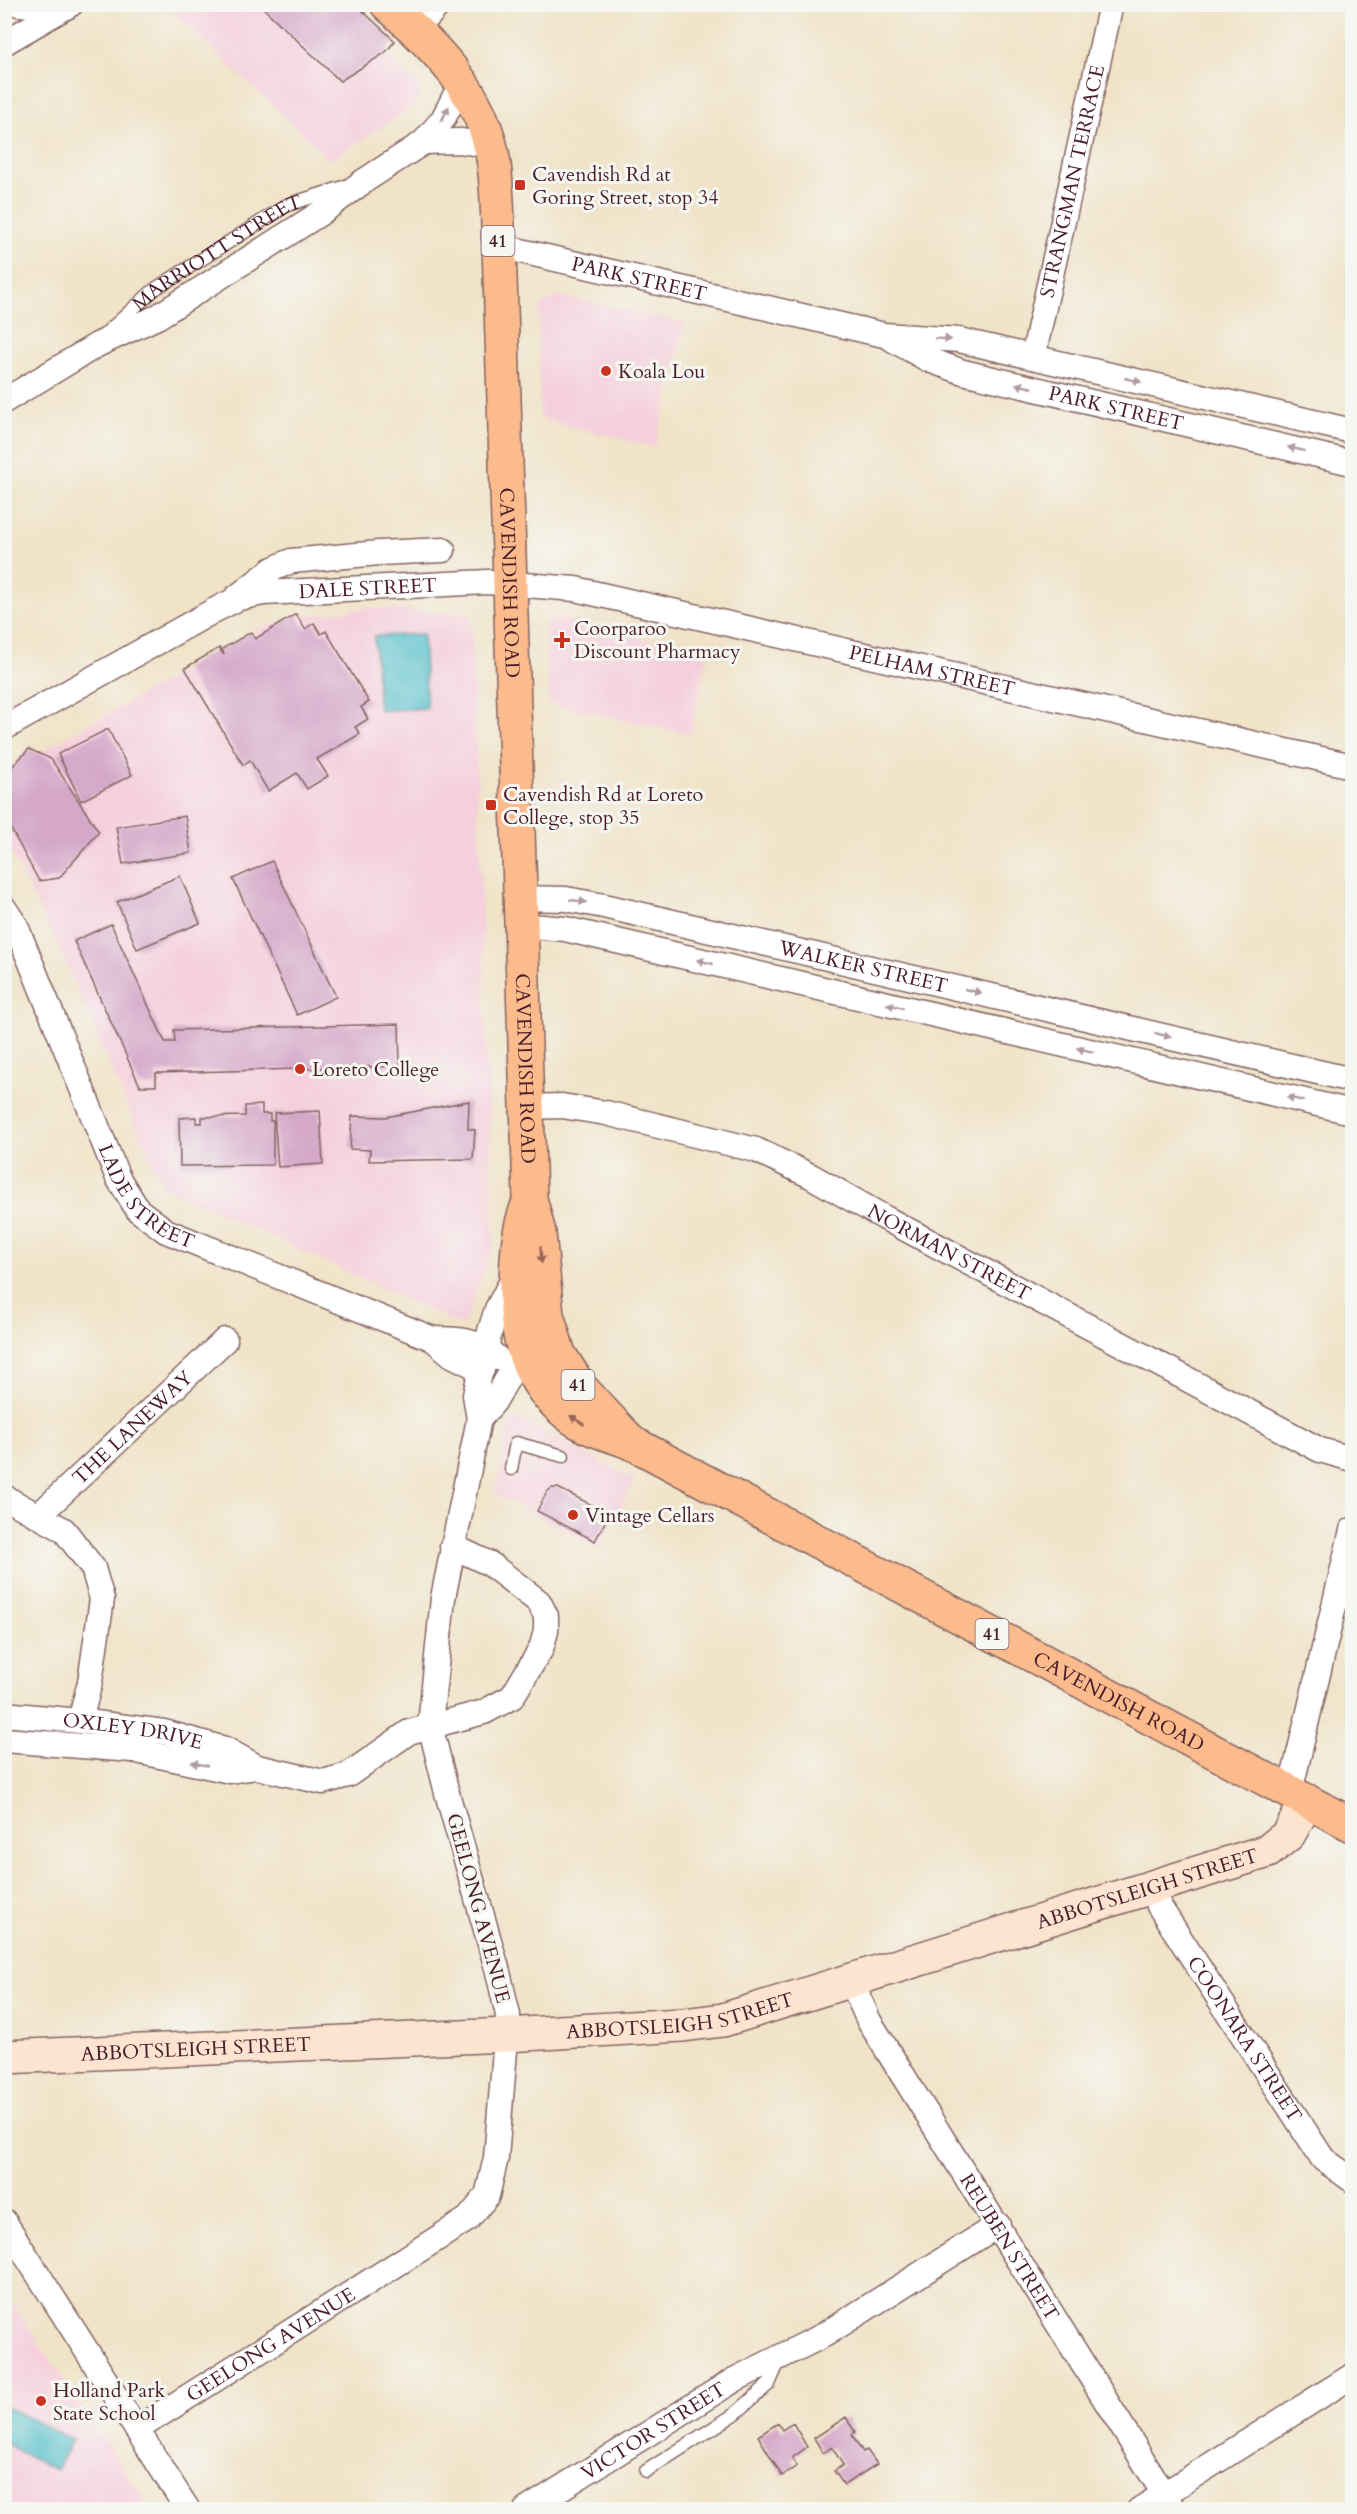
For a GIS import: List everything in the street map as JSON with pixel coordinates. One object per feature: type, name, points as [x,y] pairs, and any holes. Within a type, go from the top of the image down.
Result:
[{"type":"main road","name":"CAVENDISH ROAD","points":[[387,4],[446,60],[462,82],[480,118],[490,145],[495,177],[499,246],[530,1198],[539,1233],[547,1315],[559,1354],[568,1372],[631,1442]]},
{"type":"main road","name":"CAVENDISH ROAD","points":[[530,1198],[519,1227],[515,1367],[537,1380],[571,1417],[589,1428],[631,1442],[1353,1825]]},
{"type":"street","points":[[19,4],[69,6]]},
{"type":"street","points":[[416,30],[440,4]]},
{"type":"street","name":"STRANGMAN TERRACE","points":[[1033,357],[1111,4]]},
{"type":"street","points":[[4,43],[69,6]]},
{"type":"street","name":"MARRIOTT STREET","points":[[4,401],[87,350],[157,317],[327,209],[364,181],[424,142],[443,119],[462,82]]},
{"type":"street","points":[[424,142],[460,141],[490,145]]},
{"type":"street","name":"PARK STREET","points":[[499,246],[884,335],[956,340],[1353,431]]},
{"type":"street","name":"PARK STREET","points":[[884,335],[929,360],[963,372],[1353,463]]},
{"type":"street","name":"DALE STREET","points":[[4,728],[228,603],[273,569],[291,561],[443,550]]},
{"type":"street","name":"DALE STREET","points":[[228,603],[263,593],[488,582],[509,584]]},
{"type":"street","name":"PELHAM STREET","points":[[509,584],[575,589],[1353,766]]},
{"type":"street","name":"WALKER STREET","points":[[520,911],[566,899],[604,906],[1353,1080]]},
{"type":"street","name":"LADE STREET","points":[[4,908],[16,926],[118,1178],[138,1210],[166,1231],[433,1339],[452,1355],[484,1359],[515,1367]]},
{"type":"street","name":"WALKER STREET","points":[[520,911],[566,929],[1353,1112]]},
{"type":"street","points":[[1199,1077],[1206,1046]]},
{"type":"street","name":"NORMAN STREET","points":[[527,1107],[562,1106],[606,1113],[756,1150],[811,1176],[885,1218],[1320,1450],[1353,1459]]},
{"type":"street","name":"GEELONG AVENUE","points":[[137,2429],[468,2219],[487,2196],[496,2158],[508,2015],[430,1725],[442,1598],[479,1419],[475,1395],[497,1309],[516,1273]]},
{"type":"street","name":"GEELONG AVENUE","points":[[479,1419],[494,1402],[536,1327],[547,1315]]},
{"type":"street","name":"THE LANEWAY","points":[[39,1515],[225,1340]]},
{"type":"street","points":[[4,1497],[64,1530],[93,1568],[102,1599],[90,1682],[80,1721]]},
{"type":"street","points":[[1299,1796],[1353,1530]]},
{"type":"street","name":"OXLEY DRIVE","points":[[4,1714],[164,1732],[225,1749],[257,1767],[323,1782],[348,1775],[409,1732],[484,1712],[512,1697],[540,1649],[546,1631],[546,1616],[539,1602],[490,1564],[452,1546]]},
{"type":"street","name":"OXLEY DRIVE","points":[[4,1740],[132,1750],[230,1771],[257,1767]]},
{"type":"street","name":"ABBOTSLEIGH STREET","points":[[4,2057],[506,2035],[683,2025],[723,2020],[1268,1851],[1289,1834],[1299,1796]]},
{"type":"street","name":"COONARA STREET","points":[[1153,1885],[1159,1906],[1323,2159],[1353,2180]]},
{"type":"street","name":"REUBEN STREET","points":[[851,1981],[870,2020],[1170,2502]]},
{"type":"street","points":[[4,2221],[188,2510]]},
{"type":"street","name":"VICTOR STREET","points":[[526,2510],[734,2380],[824,2335],[998,2226]]},
{"type":"street","points":[[1139,2510],[1170,2502],[1353,2376]]},
{"type":"lane","points":[[511,1469],[516,1443],[562,1456]]},
{"type":"lane","name":"VICTOR STREET","points":[[646,2471],[735,2414],[769,2384],[782,2354]]},
{"type":"shaded area","points":[[165,5],[333,5],[417,83],[420,96],[413,107],[330,160]]},
{"type":"shaded area","name":"Koala Lou","points":[[560,296],[685,323],[655,447],[540,419],[538,313],[542,304]]},
{"type":"shaded area","name":"Loreto College","points":[[371,608],[471,615],[494,1244],[464,1326],[163,1187],[60,951],[5,840],[5,772],[260,628],[304,616]]},
{"type":"shaded area","points":[[555,618],[708,654],[690,734],[549,704],[545,622]]},
{"type":"shaded area","points":[[518,1418],[635,1480],[599,1549],[495,1494],[510,1422]]},
{"type":"shaded area","name":"Holland Park State School","points":[[5,2292],[150,2509],[5,2509]]},
{"type":"water","points":[[423,634],[427,708],[379,711],[374,636]]},
{"type":"water","points":[[4,2406],[72,2439],[56,2470],[5,2444]]},
{"type":"building","points":[[259,4],[355,4],[395,41],[385,53],[340,81]]},
{"type":"building","points":[[296,614],[305,629],[314,623],[321,634],[326,631],[369,702],[361,707],[368,719],[355,727],[360,734],[317,759],[328,776],[307,789],[297,773],[268,791],[250,760],[243,765],[185,668],[219,648],[224,655],[222,649],[251,632],[255,639]]},
{"type":"building","points":[[108,729],[132,775],[81,801],[58,754]]},
{"type":"building","points":[[29,749],[51,759],[99,832],[59,878],[39,881],[4,816],[4,775]]},
{"type":"building","points":[[185,816],[191,853],[123,864],[116,827]]},
{"type":"building","points":[[272,861],[336,997],[297,1015],[233,879]]},
{"type":"building","points":[[180,876],[200,923],[137,949],[117,902]]},
{"type":"building","points":[[111,924],[165,1042],[175,1042],[174,1030],[399,1024],[400,1066],[156,1073],[156,1086],[140,1086],[74,941]]},
{"type":"building","points":[[469,1101],[468,1129],[475,1130],[473,1159],[369,1161],[370,1150],[350,1149],[352,1116],[386,1117]]},
{"type":"building","points":[[262,1105],[262,1114],[270,1114],[270,1121],[273,1121],[273,1165],[180,1166],[179,1118],[196,1117],[196,1123],[202,1123],[202,1117],[245,1116],[245,1106]]},
{"type":"building","points":[[320,1111],[323,1164],[278,1167],[274,1113]]},
{"type":"building","name":"Vintage Cellars","points":[[552,1488],[558,1488],[598,1508],[596,1512],[607,1518],[595,1541],[537,1511],[547,1492]]},
{"type":"building","points":[[846,2417],[855,2432],[852,2435],[863,2452],[867,2450],[877,2464],[844,2485],[834,2471],[843,2465],[832,2447],[823,2453],[814,2438]]},
{"type":"building","points":[[778,2423],[782,2430],[793,2423],[807,2447],[792,2458],[797,2466],[782,2476],[758,2436]]},
{"type":"place","name":"Cavendish Rd at Goring Street, stop 34","points":[[520,185]]},
{"type":"place","name":"Koala Lou","points":[[606,371]]},
{"type":"place","name":"Coorparoo Discount Pharmacy","points":[[562,640]]},
{"type":"place","name":"Cavendish Rd at Loreto College, stop 35","points":[[491,805]]},
{"type":"place","name":"Loreto College","points":[[300,1069]]},
{"type":"place","name":"Vintage Cellars","points":[[573,1515]]},
{"type":"place","name":"Holland Park State School","points":[[41,2401]]}]
